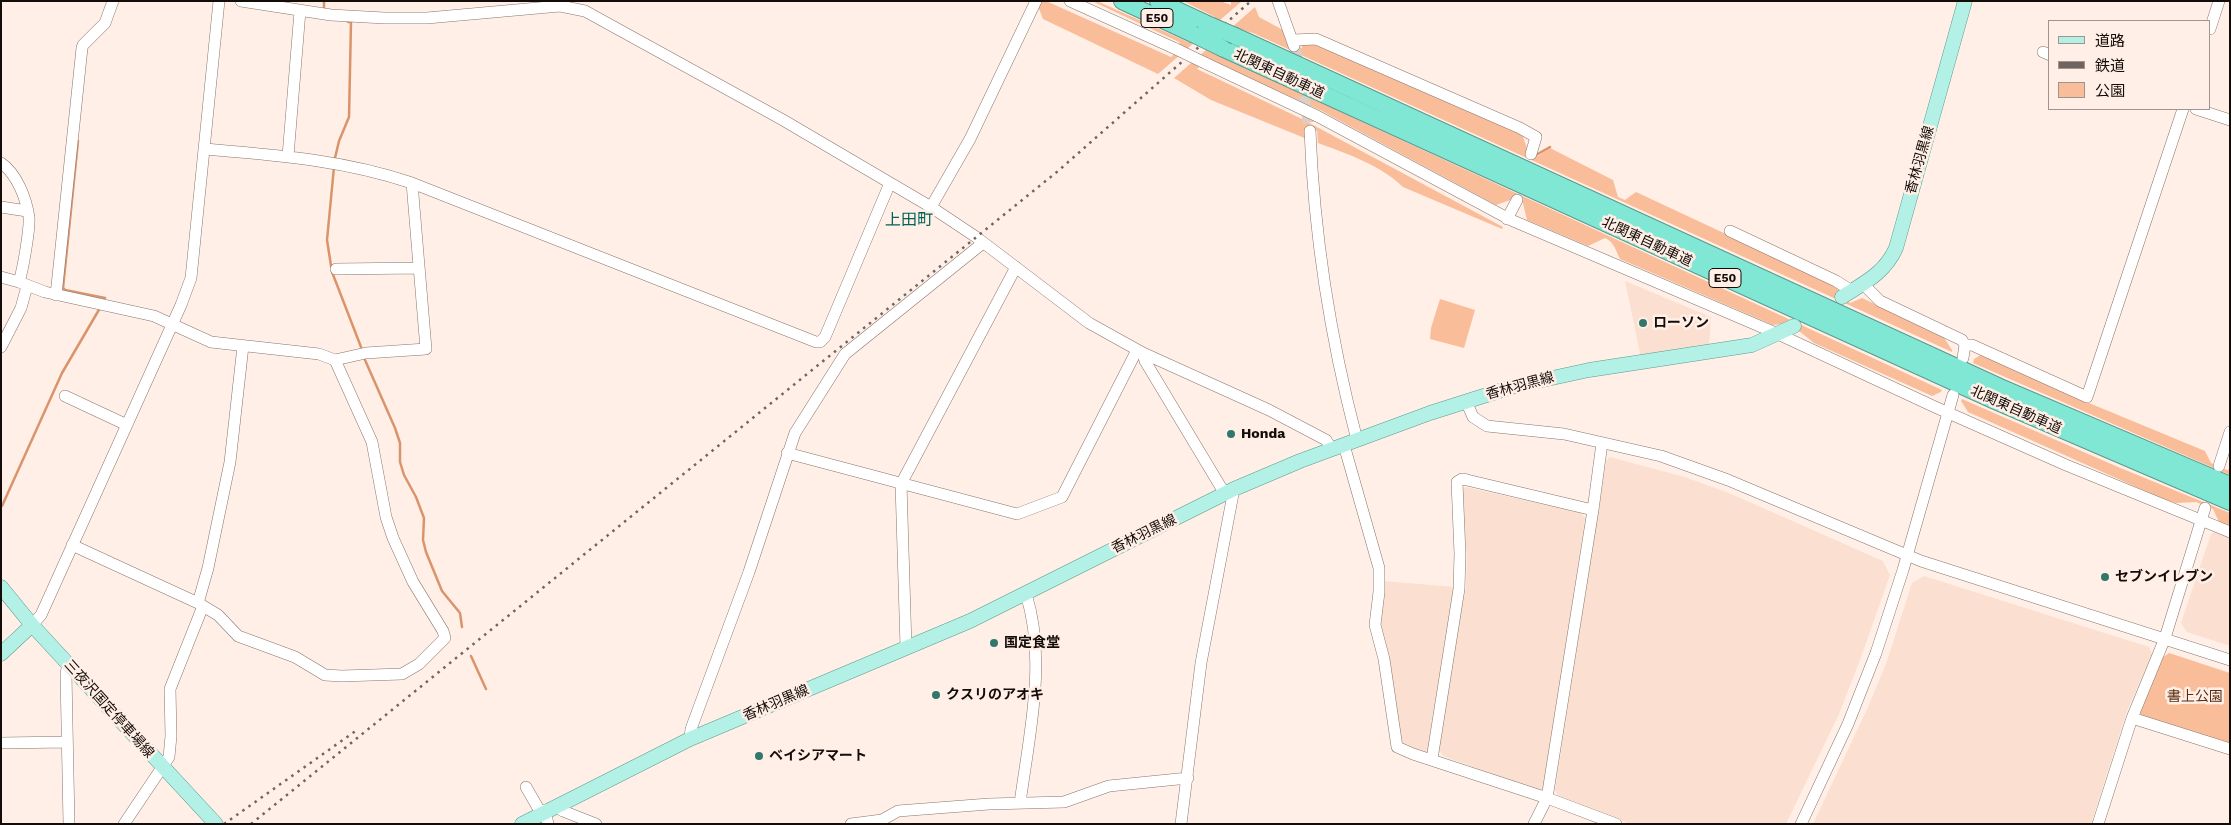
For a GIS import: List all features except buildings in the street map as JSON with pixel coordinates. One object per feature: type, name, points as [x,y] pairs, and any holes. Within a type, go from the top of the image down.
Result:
[{"type":"highway","name":"北関東自動車道","points":[[1122,1],[1199,28],[1234,36],[2000,387],[2230,485]]},
{"type":"highway","name":"北関東自動車道","points":[[1158,1],[1199,28],[1222,48],[1995,401],[2230,502]]},
{"type":"main road","name":"香林羽黒線","points":[[1853,291],[1885,268],[1896,248],[1966,1]]},
{"type":"main road","name":"香林羽黒線","points":[[522,824],[690,739],[970,621],[1229,492],[1345,445],[1466,401],[1515,386],[1589,370],[1752,345],[1794,326]]},
{"type":"main road","name":"三夜沢国定停車場線","points":[[1,588],[32,625],[216,824]]},
{"type":"main road","points":[[1,654],[32,625]]},
{"type":"street","points":[[56,295],[82,48],[83,44],[105,23],[113,1]]},
{"type":"street","points":[[32,625],[41,615],[191,278],[219,1]]},
{"type":"street","points":[[241,1],[300,11],[384,18],[427,18],[560,6],[591,13],[783,120],[931,207],[1016,267],[1089,323],[1140,351],[1269,410],[1326,440],[1345,445]]},
{"type":"street","points":[[931,207],[970,139],[1036,1]]},
{"type":"street","points":[[1070,1],[1317,116],[1507,219],[1778,334],[1947,412],[2145,498],[2230,532]]},
{"type":"street","points":[[1278,1],[1294,44],[1316,39],[1520,128],[1536,137],[1531,154]]},
{"type":"street","points":[[2211,26],[2219,1]]},
{"type":"street","points":[[288,156],[300,11]]},
{"type":"street","points":[[1965,345],[1972,345],[2087,397],[2183,110]]},
{"type":"street","points":[[2199,110],[2230,120]]},
{"type":"street","points":[[1310,131],[1314,185],[1345,445],[1379,568],[1376,625],[1384,658],[1396,743],[1400,749],[1547,798],[1616,824]]},
{"type":"street","points":[[204,149],[288,156],[357,166],[412,183],[816,342],[820,342],[825,337],[890,183]]},
{"type":"street","points":[[1,163],[13,174],[29,219],[21,308],[2,345]]},
{"type":"street","points":[[1,277],[56,295],[144,313],[211,342],[319,354],[335,360],[366,353],[426,349],[412,183]]},
{"type":"street","points":[[1507,219],[1517,200]]},
{"type":"street","points":[[1,207],[27,210]]},
{"type":"street","points":[[1730,231],[1853,291],[1876,298],[1952,334],[1962,340],[1965,345],[1963,358]]},
{"type":"street","points":[[690,739],[691,729],[749,572],[795,433],[845,354],[983,243]]},
{"type":"street","points":[[906,647],[901,484],[1016,267]]},
{"type":"street","points":[[336,269],[419,268]]},
{"type":"street","points":[[124,824],[163,768],[169,756],[170,689],[200,605],[208,568],[230,462],[244,346]]},
{"type":"street","points":[[787,453],[1017,514],[1062,497],[1140,351]]},
{"type":"street","points":[[1140,351],[1229,492],[1200,663],[1188,778],[1181,824]]},
{"type":"street","points":[[72,545],[200,605],[218,615],[238,636],[295,656],[324,675],[402,674],[418,664],[445,638],[443,631],[404,565],[390,532],[383,506],[372,442],[335,360]]},
{"type":"street","points":[[1802,824],[1867,679],[1907,557],[1953,395]]},
{"type":"street","points":[[65,396],[127,425]]},
{"type":"street","points":[[1466,401],[1473,417],[1487,426],[1541,431],[1661,456],[1704,470],[1907,557],[2230,660]]},
{"type":"street","points":[[2219,466],[2227,453],[2230,432]]},
{"type":"street","points":[[1534,824],[1547,798],[1602,443]]},
{"type":"street","points":[[1432,760],[1458,589],[1460,554],[1457,482],[1462,479],[1467,480],[1593,510]]},
{"type":"street","points":[[2098,824],[2132,718],[2165,638],[2205,508]]},
{"type":"street","points":[[1020,804],[1033,704],[1036,637],[1033,616],[1026,594]]},
{"type":"street","points":[[68,663],[66,674],[68,824]]},
{"type":"street","points":[[2132,718],[2230,749]]},
{"type":"street","points":[[1,743],[67,742]]},
{"type":"street","points":[[852,824],[886,822],[898,811],[989,804],[1064,802],[1109,786],[1188,778]]},
{"type":"street","points":[[526,787],[547,813],[563,811],[596,824]]},
{"type":"shaded area","points":[[1625,281],[1711,317],[1709,348],[1641,358]]},
{"type":"shaded area","points":[[1610,457],[1685,477],[1729,493],[1883,561],[1890,575],[1839,714],[1786,824],[1630,824],[1558,796],[1555,790],[1606,461]]},
{"type":"shaded area","points":[[1466,487],[1581,513],[1585,518],[1544,788],[1537,790],[1443,756],[1439,750],[1458,623],[1466,588],[1467,557],[1461,492]]},
{"type":"shaded area","points":[[2216,531],[2230,537],[2230,646],[2187,632],[2181,623],[2211,534]]},
{"type":"shaded area","points":[[1924,576],[2149,647],[2152,654],[2127,711],[2091,824],[1813,824],[1886,664],[1912,583]]},
{"type":"shaded area","points":[[1383,581],[1456,587],[1432,719],[1428,754],[1401,744],[1380,624]]},
{"type":"green space","points":[[1036,1],[1046,1],[1171,57],[1182,47],[1179,42],[1092,1],[1097,1],[1188,42],[1215,17],[1183,1],[1220,1],[1231,5],[1231,1],[1242,1],[1158,74],[1043,19]]},
{"type":"green space","points":[[1255,7],[1259,17],[1283,30],[1290,46],[1302,48],[1302,45],[1313,44],[1522,134],[1527,152],[1538,156],[1550,148],[1613,180],[1618,197],[1625,200],[1636,192],[1835,285],[1840,292],[1838,294],[1850,303],[1862,298],[1943,336],[1952,352],[1253,33],[1239,29],[1213,53],[1942,390],[1941,392],[1932,396],[1814,343],[1789,323],[1773,325],[1620,259],[1613,244],[1605,238],[1588,246],[1527,220],[1523,203],[1513,199],[1496,205],[1320,110],[1207,59],[1197,69],[1302,119],[1503,227],[1502,229],[1403,187],[1374,166],[1318,143],[1317,131],[1305,130],[1307,139],[1211,100],[1174,78]]},
{"type":"green space","points":[[1440,299],[1475,310],[1464,348],[1430,339],[1431,328]]},
{"type":"green space","points":[[1982,354],[2089,403],[2205,451],[2211,463],[2227,470],[2230,469],[2230,475],[1973,363],[1974,359]]},
{"type":"green space","points":[[1962,399],[2118,467],[2230,513],[2230,527],[2219,522],[2213,509],[2196,502],[2176,503],[2163,499],[1968,412],[1961,401]]},
{"type":"green space","name":"書上公園","points":[[2169,653],[2230,673],[2230,745],[2141,715],[2140,710],[2162,658]]},
{"type":"waterway","points":[[324,1],[324,10]]},
{"type":"waterway","points":[[335,158],[339,141],[349,117],[351,22],[348,22]]},
{"type":"waterway","points":[[78,141],[63,288],[105,298]]},
{"type":"waterway","points":[[1536,155],[1550,147]]},
{"type":"waterway","points":[[334,167],[327,240],[332,272],[361,347]]},
{"type":"waterway","points":[[2,506],[62,373],[100,308]]},
{"type":"waterway","points":[[365,360],[395,428],[400,443],[400,462],[404,475],[416,497],[424,518],[423,540],[426,552],[442,591],[460,613],[462,627]]},
{"type":"waterway","points":[[471,656],[486,689]]},
{"type":"tunnel","points":[[1295,47],[1310,131]]},
{"type":"railway","points":[[251,824],[1058,171],[1251,1]]},
{"type":"railway","points":[[224,824],[357,730]]},
{"type":"place","name":"ローソン","points":[[1643,323]]},
{"type":"place","name":"Honda","points":[[1231,434]]},
{"type":"place","name":"セブンイレブン","points":[[2105,577]]},
{"type":"place","name":"国定食堂","points":[[994,643]]},
{"type":"place","name":"クスリのアオキ","points":[[936,695]]},
{"type":"place","name":"ベイシアマート","points":[[759,756]]},
{"type":"district","name":"上田町","points":[[909,220]]}]
